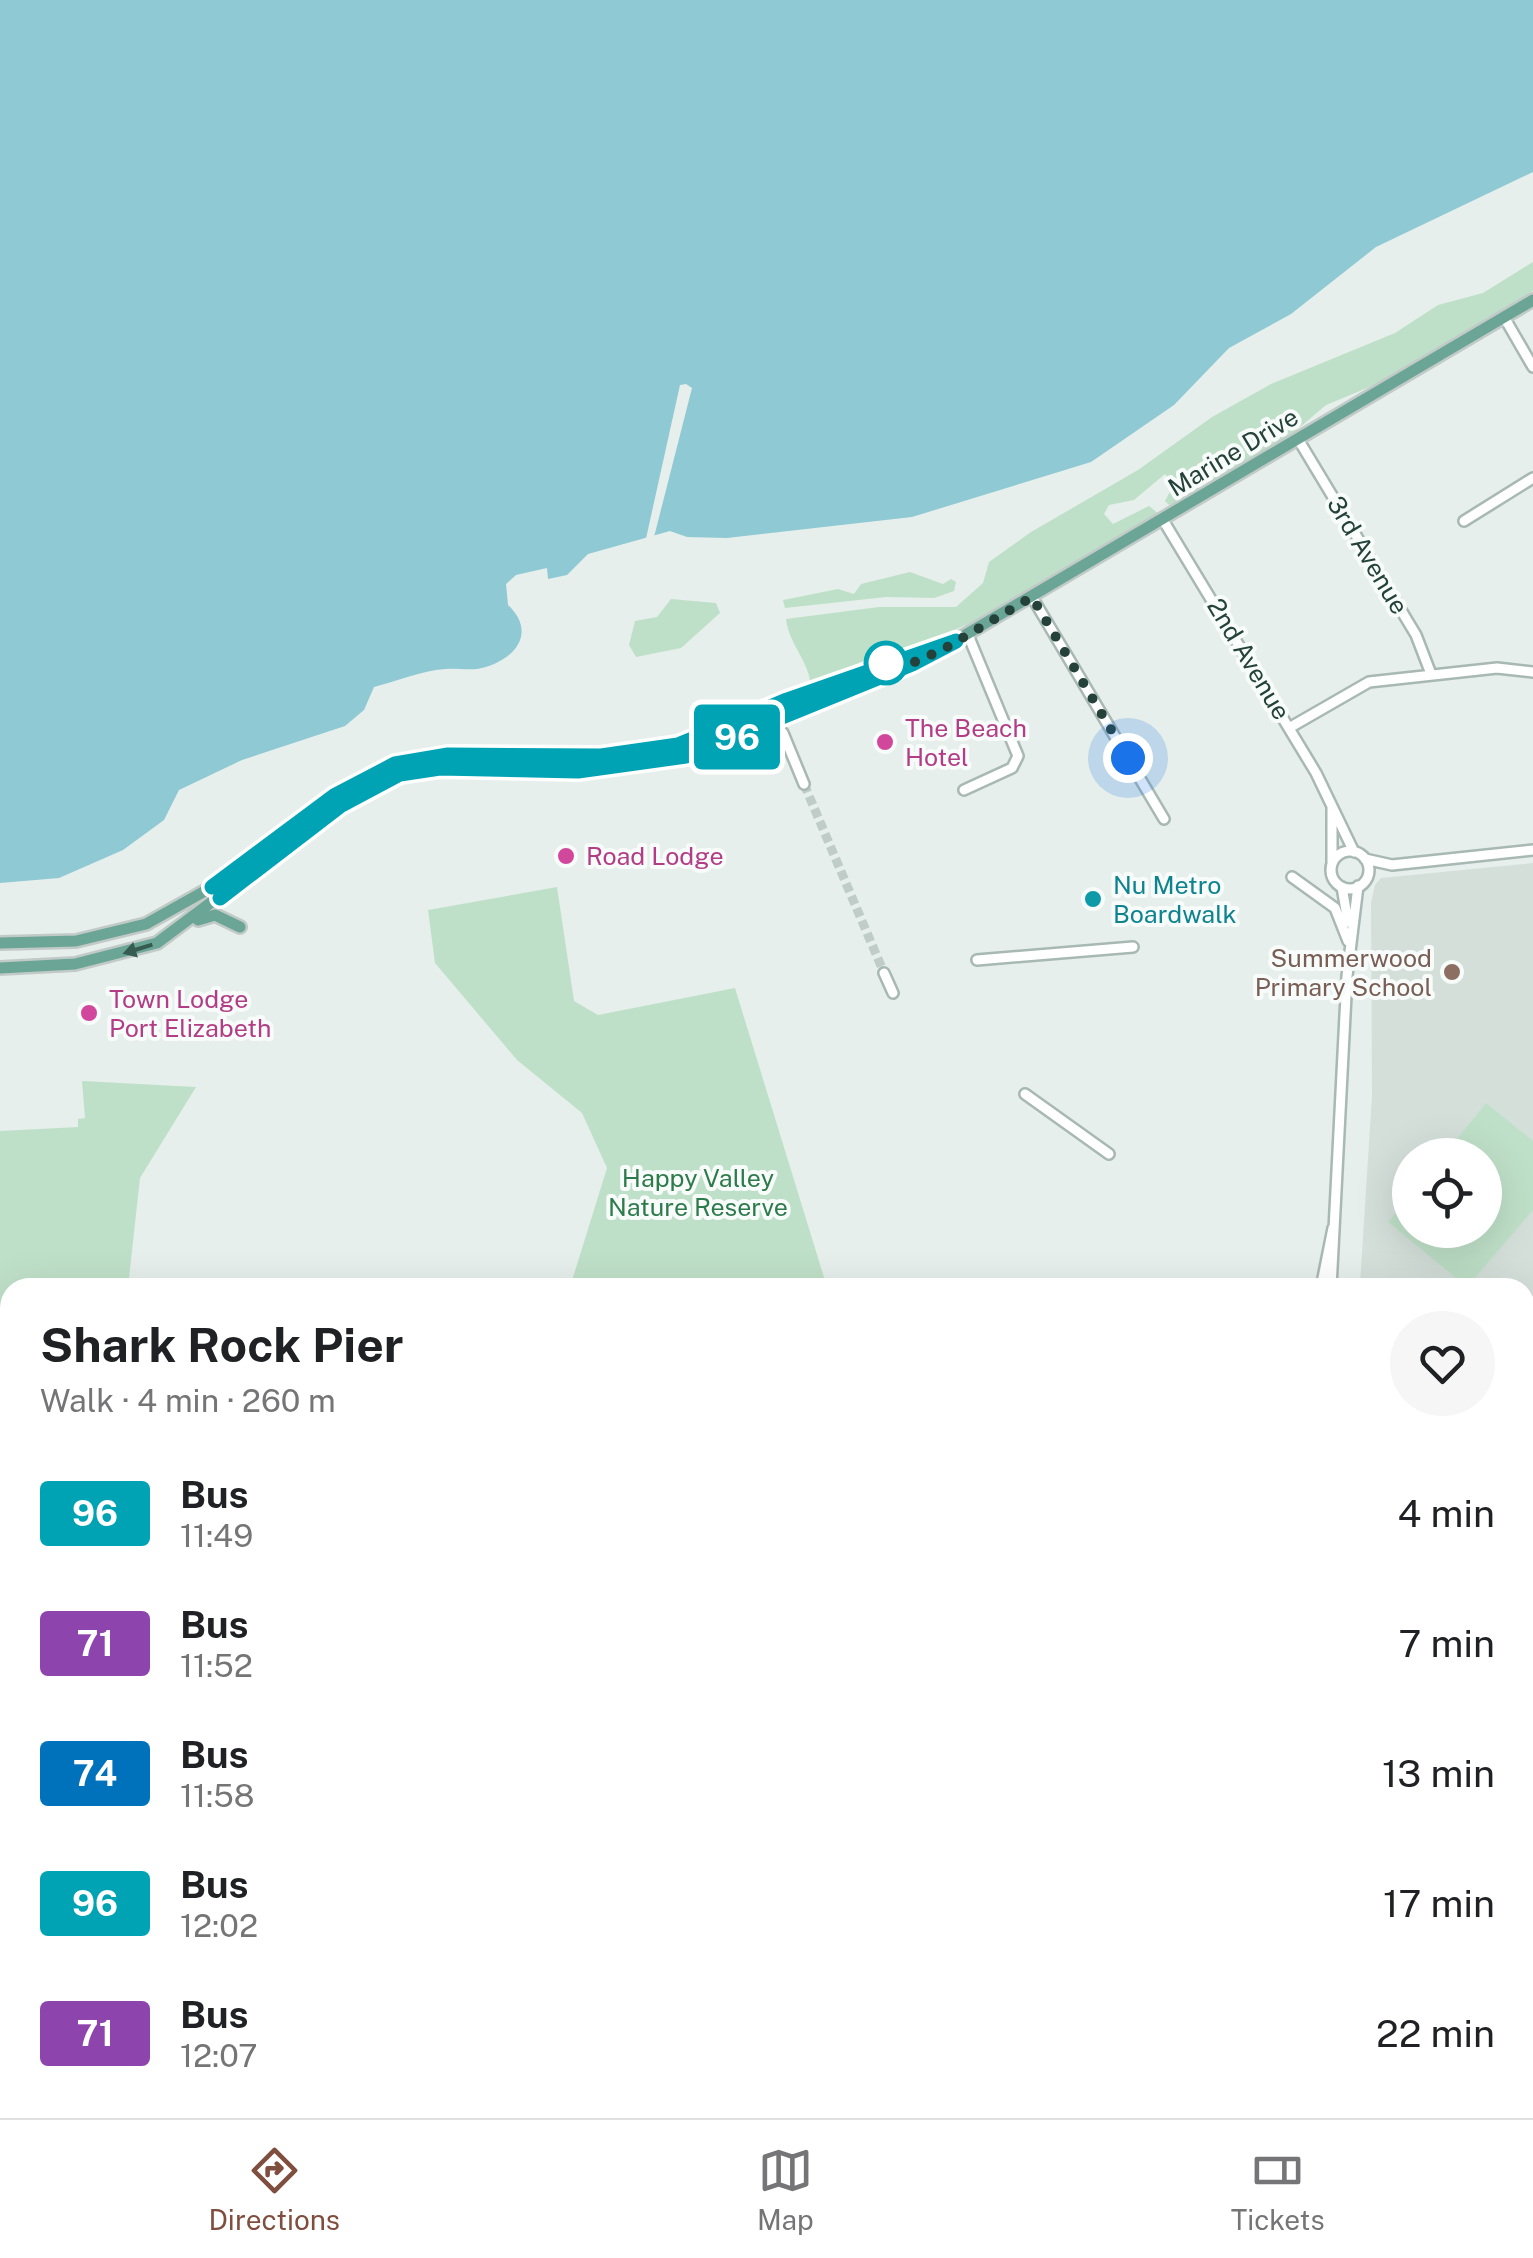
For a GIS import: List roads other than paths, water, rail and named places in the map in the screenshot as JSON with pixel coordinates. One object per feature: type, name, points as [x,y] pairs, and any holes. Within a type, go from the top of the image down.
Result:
[{"type":"main road","name":"Marine Drive","points":[[0,968],[54,967],[157,943],[340,806],[400,774],[440,768],[603,769],[686,756],[772,724],[968,635],[1533,300]]},
{"type":"main road","name":"Marine Drive","points":[[0,943],[34,945],[115,933],[146,924],[212,887],[334,796],[395,764],[448,755],[601,756],[678,745],[828,685],[956,641]]},
{"type":"main road","points":[[188,922],[215,915],[240,927]]},
{"type":"street","points":[[1504,317],[1533,367]]},
{"type":"street","name":"3rd Avenue","points":[[1298,439],[1416,635],[1431,674]]},
{"type":"street","points":[[1464,520],[1533,478]]},
{"type":"street","name":"2nd Avenue","points":[[1163,520],[1289,728],[1354,852]]},
{"type":"street","points":[[1032,597],[1164,819]]},
{"type":"street","points":[[964,790],[1012,768],[1018,756],[968,635]]},
{"type":"street","points":[[1289,728],[1368,682],[1497,668],[1533,672]]},
{"type":"street","points":[[772,724],[783,733],[804,784]]},
{"type":"street","name":"2nd Avenue","points":[[1330,801],[1332,864]]},
{"type":"street","points":[[1350,939],[1342,887],[1332,876],[1332,864],[1338,855],[1354,852],[1364,859],[1392,864],[1533,850]]},
{"type":"street","points":[[1364,859],[1367,877]]},
{"type":"street","points":[[1332,1278],[1350,939],[1358,886],[1392,864]]},
{"type":"street","points":[[1292,877],[1335,908],[1350,939]]},
{"type":"street","points":[[1342,887],[1358,886]]},
{"type":"street","points":[[977,960],[1133,947]]},
{"type":"street","points":[[884,973],[893,993]]},
{"type":"street","points":[[1026,1094],[1109,1154]]},
{"type":"street","points":[[1323,1278],[1335,1220]]},
{"type":"water","points":[[0,0],[1533,0],[1533,172],[1376,247],[1291,314],[1229,348],[1174,405],[1091,462],[912,517],[727,538],[687,537],[670,531],[588,554],[567,575],[548,579],[547,568],[516,575],[506,584],[508,605],[517,616],[521,636],[517,646],[501,661],[477,669],[427,672],[374,687],[364,710],[345,726],[242,760],[179,790],[164,820],[123,850],[59,878],[0,883]]},
{"type":"tunnel","points":[[804,784],[884,973]]},
{"type":"place","name":"The Beach Hotel","points":[[885,742]]},
{"type":"place","name":"Road Lodge","points":[[566,856]]},
{"type":"place","name":"Nu Metro Boardwalk","points":[[1093,899]]},
{"type":"place","name":"Summerwood Primary School","points":[[1452,972]]},
{"type":"place","name":"Town Lodge Port Elizabeth","points":[[89,1013]]},
{"type":"park label","name":"Happy Valley Nature Reserve","points":[[698,1192]]}]
